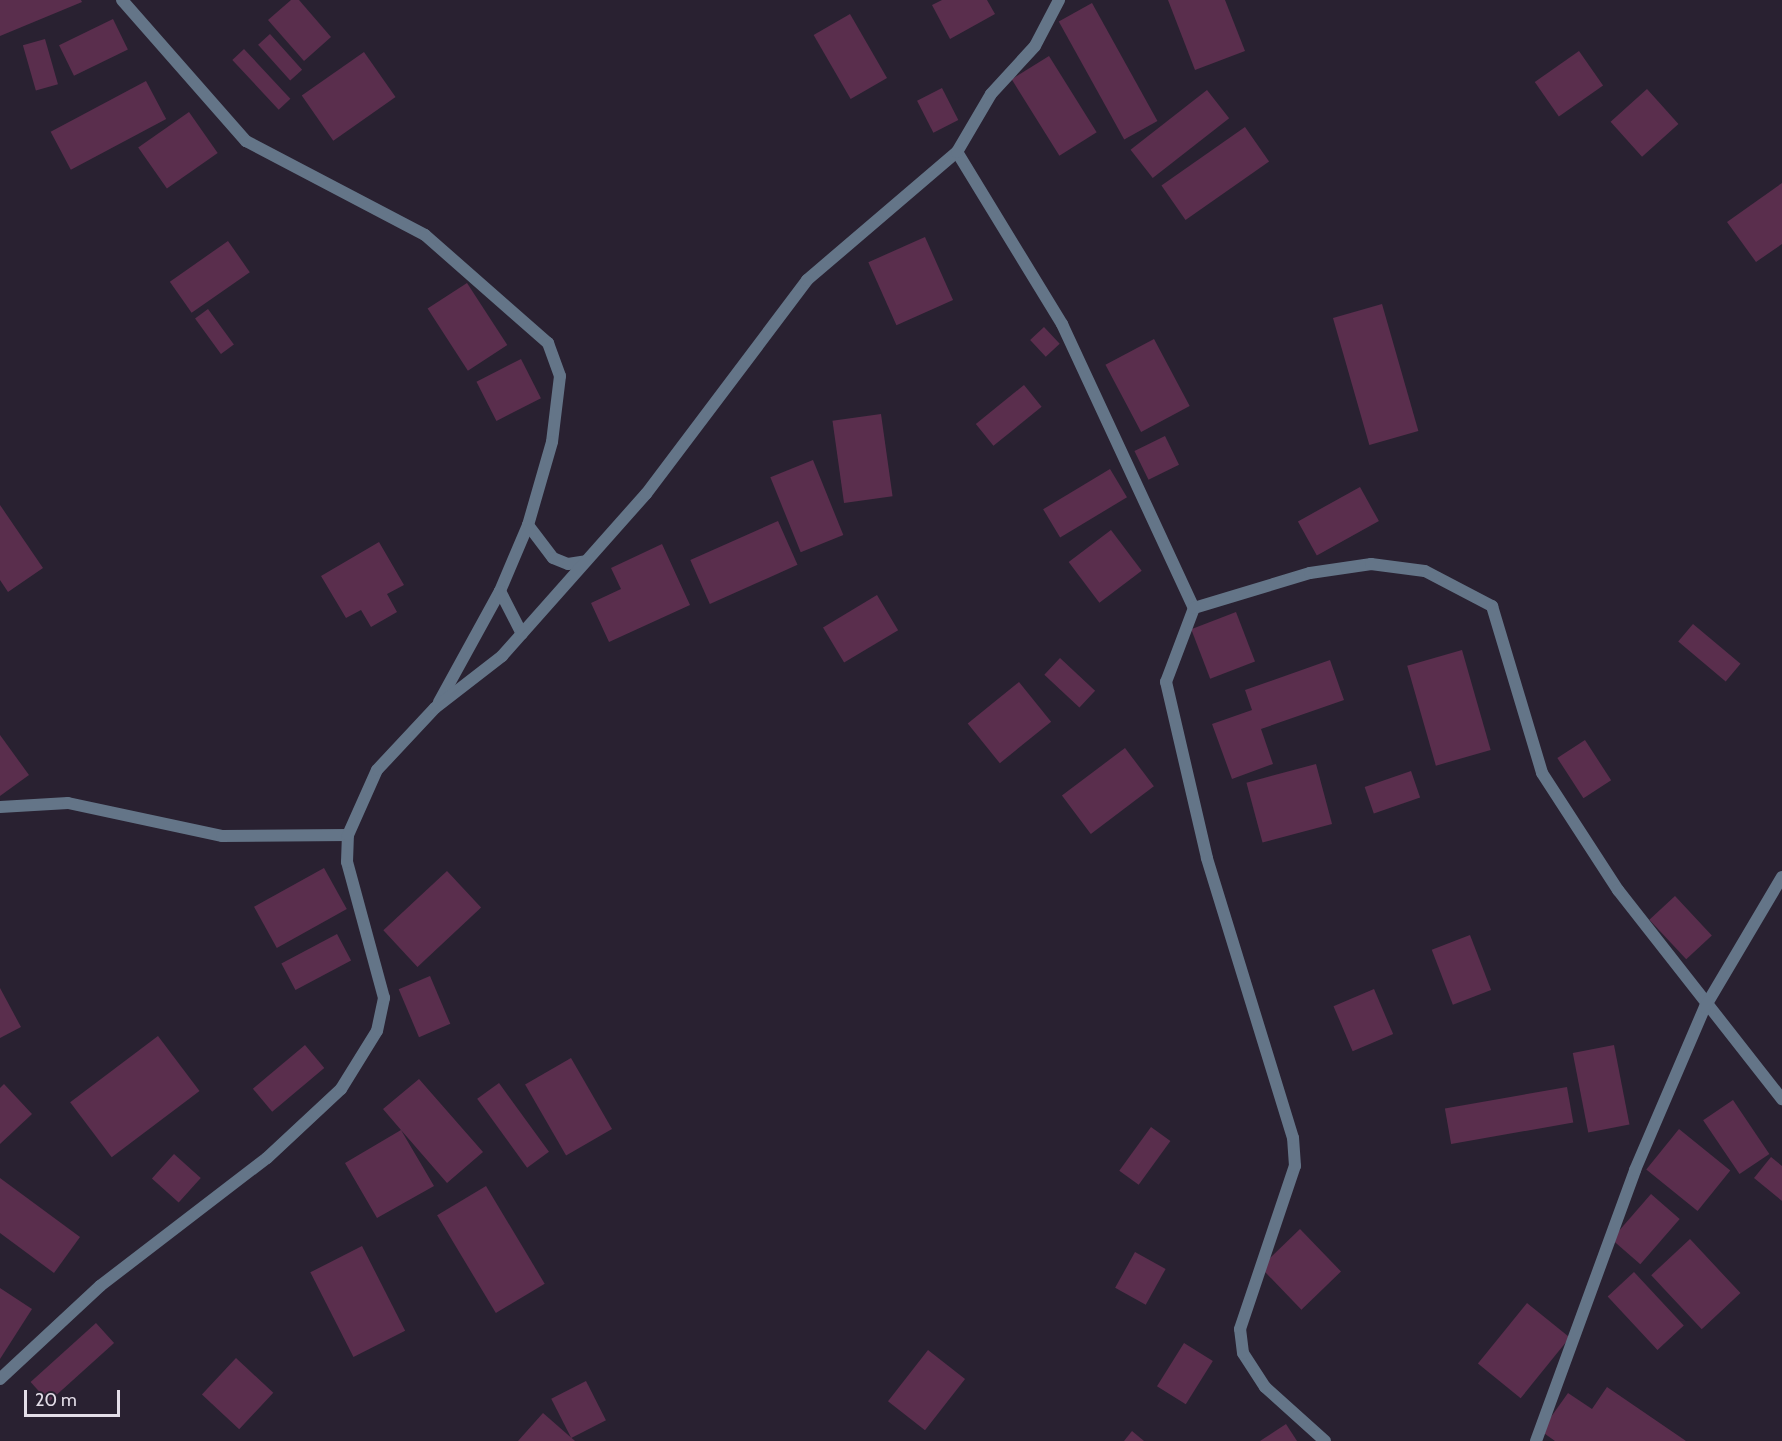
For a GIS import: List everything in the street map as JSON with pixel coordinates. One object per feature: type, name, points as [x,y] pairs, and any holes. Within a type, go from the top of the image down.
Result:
[{"type":"street","points":[[122,0],[246,141],[425,235],[548,343],[560,376],[552,442],[528,525],[500,591],[435,708]]},
{"type":"street","points":[[0,1379],[100,1286],[267,1158],[341,1089],[362,1060],[384,998],[347,862],[348,836],[377,770],[435,708],[502,656],[646,494],[807,280],[957,152],[991,94],[1035,46],[1059,0]]},
{"type":"street","points":[[957,152],[1062,324],[1194,608],[1166,682],[1207,858],[1293,1138],[1295,1166],[1240,1329],[1242,1345],[1264,1387],[1325,1441]]},
{"type":"street","points":[[528,525],[553,558],[568,564],[586,561]]},
{"type":"street","points":[[1194,608],[1311,573],[1371,564],[1425,571],[1492,606],[1542,773],[1618,890],[1705,1007],[1782,1099]]},
{"type":"street","points":[[500,591],[522,634]]},
{"type":"street","points":[[0,807],[68,803],[222,836],[348,836]]},
{"type":"street","points":[[1536,1441],[1635,1170],[1705,1007],[1782,878]]},
{"type":"building","points":[[0,0],[81,0],[82,2],[0,36]]},
{"type":"building","points":[[291,0],[299,0],[331,37],[304,61],[268,20]]},
{"type":"building","points":[[942,0],[987,0],[995,14],[950,39],[932,5]]},
{"type":"building","points":[[1168,0],[1225,0],[1245,51],[1195,70]]},
{"type":"building","points":[[1092,3],[1157,121],[1124,139],[1059,21]]},
{"type":"building","points":[[850,14],[887,78],[851,99],[814,35]]},
{"type":"building","points":[[113,19],[128,50],[74,76],[59,45]]},
{"type":"building","points":[[270,34],[302,70],[290,80],[258,45]]},
{"type":"building","points":[[45,39],[58,84],[36,91],[23,45]]},
{"type":"building","points":[[244,49],[290,99],[279,110],[232,60]]},
{"type":"building","points":[[1579,51],[1603,85],[1559,116],[1535,82]]},
{"type":"building","points":[[364,52],[396,97],[333,141],[302,96]]},
{"type":"building","points":[[1049,56],[1097,132],[1059,156],[1012,79]]},
{"type":"building","points":[[146,81],[166,119],[71,170],[51,132]]},
{"type":"building","points":[[942,88],[958,120],[933,133],[917,101]]},
{"type":"building","points":[[1647,89],[1678,124],[1642,157],[1611,122]]},
{"type":"building","points":[[1207,90],[1229,118],[1153,178],[1131,150]]},
{"type":"building","points":[[189,112],[218,153],[167,189],[138,148]]},
{"type":"building","points":[[1245,127],[1269,161],[1186,220],[1161,186]]},
{"type":"building","points":[[1782,183],[1782,244],[1756,262],[1727,222]]},
{"type":"building","points":[[925,237],[953,300],[896,325],[868,262]]},
{"type":"building","points":[[228,241],[250,272],[192,313],[170,282]]},
{"type":"building","points":[[467,283],[507,345],[468,371],[428,309]]},
{"type":"building","points":[[1382,304],[1418,431],[1369,445],[1333,318]]},
{"type":"building","points":[[208,309],[234,345],[221,354],[195,318]]},
{"type":"building","points":[[1044,327],[1060,344],[1046,357],[1030,340]]},
{"type":"building","points":[[1154,339],[1190,406],[1141,432],[1105,365]]},
{"type":"building","points":[[521,359],[541,398],[496,421],[476,382]]},
{"type":"building","points":[[1024,385],[1042,407],[993,446],[976,424]]},
{"type":"building","points":[[881,414],[893,496],[844,503],[832,421]]},
{"type":"building","points":[[1165,436],[1179,465],[1148,480],[1134,451]]},
{"type":"building","points":[[813,460],[843,535],[801,552],[770,477]]},
{"type":"building","points":[[1110,469],[1127,497],[1060,537],[1043,509]]},
{"type":"building","points":[[1360,487],[1379,521],[1317,556],[1298,521]]},
{"type":"building","points":[[0,505],[43,568],[8,592],[0,580]]},
{"type":"building","points":[[778,521],[798,565],[710,604],[690,560]]},
{"type":"building","points":[[1111,530],[1142,571],[1099,603],[1069,562]]},
{"type":"building","points":[[379,542],[404,585],[387,594],[397,612],[371,627],[361,610],[346,618],[321,576]]},
{"type":"building","points":[[662,544],[690,605],[609,642],[591,603],[621,589],[611,568]]},
{"type":"building","points":[[877,595],[898,630],[844,663],[823,627]]},
{"type":"building","points":[[1236,612],[1255,661],[1210,679],[1191,629]]},
{"type":"building","points":[[1693,624],[1740,664],[1726,681],[1678,642]]},
{"type":"building","points":[[1462,650],[1491,750],[1436,766],[1407,666]]},
{"type":"building","points":[[1060,658],[1095,691],[1079,708],[1044,675]]},
{"type":"building","points":[[1330,660],[1344,700],[1261,729],[1273,764],[1232,779],[1212,724],[1252,710],[1245,690]]},
{"type":"building","points":[[1019,682],[1051,722],[1000,763],[968,724]]},
{"type":"building","points":[[0,735],[29,775],[0,796]]},
{"type":"building","points":[[1585,740],[1611,780],[1583,798],[1557,758]]},
{"type":"building","points":[[1125,748],[1154,786],[1091,834],[1062,796]]},
{"type":"building","points":[[1316,764],[1332,824],[1263,843],[1246,783]]},
{"type":"building","points":[[1411,771],[1420,797],[1374,813],[1365,787]]},
{"type":"building","points":[[324,868],[347,909],[277,948],[254,907]]},
{"type":"building","points":[[447,871],[481,908],[417,967],[383,930]]},
{"type":"building","points":[[1675,896],[1712,935],[1686,959],[1649,920]]},
{"type":"building","points":[[337,934],[351,960],[295,990],[281,964]]},
{"type":"building","points":[[1470,935],[1491,990],[1453,1005],[1432,950]]},
{"type":"building","points":[[430,976],[450,1024],[419,1037],[399,989]]},
{"type":"building","points":[[0,988],[21,1027],[0,1038]]},
{"type":"building","points":[[1374,989],[1393,1034],[1353,1051],[1333,1006]]},
{"type":"building","points":[[158,1036],[200,1091],[112,1157],[70,1102]]},
{"type":"building","points":[[305,1045],[324,1068],[272,1112],[253,1089]]},
{"type":"building","points":[[1614,1045],[1629,1125],[1588,1133],[1573,1053]]},
{"type":"building","points":[[571,1058],[612,1129],[566,1156],[525,1084]]},
{"type":"building","points":[[419,1079],[483,1152],[447,1183],[383,1109]]},
{"type":"building","points":[[499,1083],[549,1152],[527,1168],[477,1099]]},
{"type":"building","points":[[4,1084],[32,1114],[0,1144],[0,1088]]},
{"type":"building","points":[[1567,1087],[1573,1122],[1451,1144],[1445,1109]]},
{"type":"building","points":[[1733,1100],[1769,1154],[1740,1174],[1703,1120]]},
{"type":"building","points":[[1151,1127],[1170,1141],[1139,1185],[1119,1171]]},
{"type":"building","points":[[1679,1129],[1730,1171],[1698,1211],[1646,1169]]},
{"type":"building","points":[[401,1130],[434,1186],[377,1218],[345,1163]]},
{"type":"building","points":[[174,1154],[201,1178],[179,1203],[152,1179]]},
{"type":"building","points":[[1771,1157],[1782,1166],[1782,1201],[1754,1178]]},
{"type":"building","points":[[0,1178],[80,1237],[54,1273],[0,1233]]},
{"type":"building","points":[[486,1186],[545,1284],[496,1313],[437,1215]]},
{"type":"building","points":[[1651,1194],[1680,1219],[1640,1264],[1612,1239]]},
{"type":"building","points":[[1300,1229],[1341,1271],[1301,1310],[1260,1267]]},
{"type":"building","points":[[1690,1239],[1740,1293],[1702,1329],[1651,1275]]},
{"type":"building","points":[[362,1246],[405,1331],[353,1357],[310,1272]]},
{"type":"building","points":[[1135,1252],[1166,1269],[1146,1305],[1115,1288]]},
{"type":"building","points":[[1634,1272],[1684,1325],[1657,1350],[1608,1297]]},
{"type":"building","points":[[0,1288],[32,1309],[0,1359]]},
{"type":"building","points":[[1527,1303],[1570,1338],[1521,1398],[1478,1364]]},
{"type":"building","points":[[96,1323],[114,1343],[49,1402],[31,1382]]},
{"type":"building","points":[[1184,1343],[1213,1361],[1186,1404],[1157,1386]]},
{"type":"building","points":[[928,1350],[965,1379],[925,1430],[888,1401]]},
{"type":"building","points":[[236,1358],[273,1393],[239,1429],[202,1395]]},
{"type":"building","points":[[586,1381],[606,1420],[571,1438],[551,1399]]},
{"type":"building","points":[[1607,1387],[1686,1441],[1555,1441],[1541,1431],[1568,1393],[1592,1409]]},
{"type":"building","points":[[543,1413],[575,1441],[518,1441]]},
{"type":"building","points":[[1286,1424],[1297,1441],[1260,1441]]},
{"type":"building","points":[[1132,1431],[1144,1441],[1124,1441]]}]
